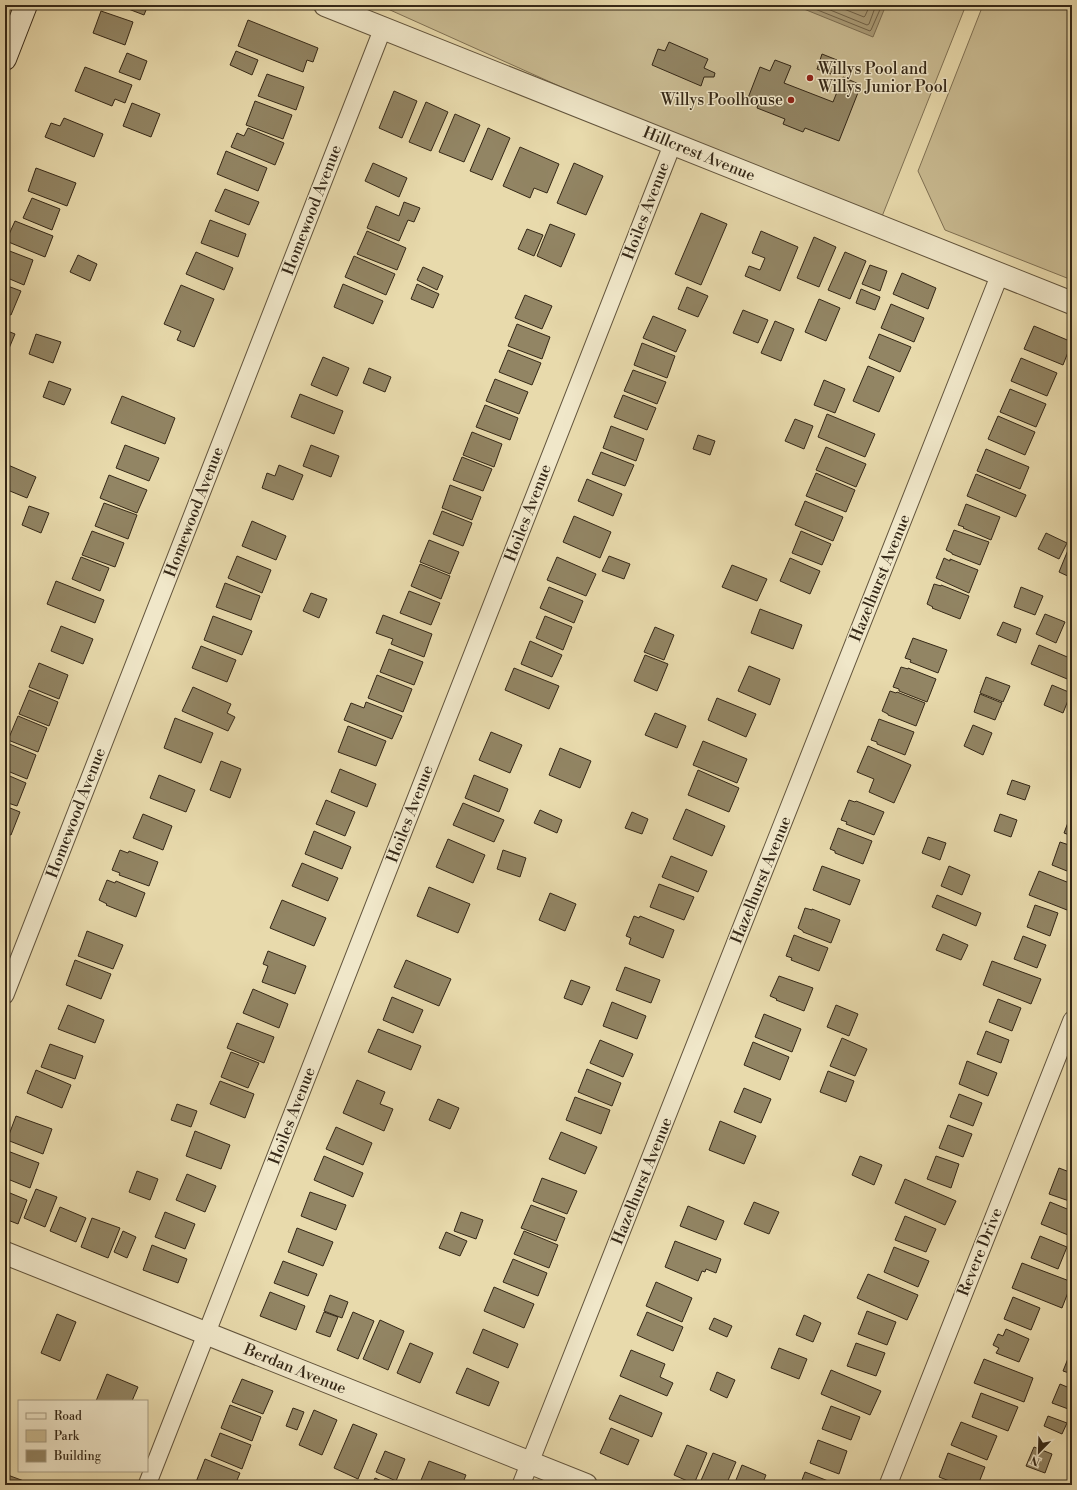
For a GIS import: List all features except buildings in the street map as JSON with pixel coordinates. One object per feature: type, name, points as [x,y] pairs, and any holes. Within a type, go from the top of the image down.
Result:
[{"type":"street","points":[[5,59],[26,5]]},
{"type":"street","name":"Hillcrest Avenue","points":[[325,5],[1072,303]]},
{"type":"street","name":"Homewood Avenue","points":[[5,995],[383,28]]},
{"type":"street","name":"Hoiles Avenue","points":[[147,1485],[673,143]]},
{"type":"street","name":"Hazelhurst Avenue","points":[[521,1485],[1000,274]]},
{"type":"street","name":"Revere Drive","points":[[888,1485],[1072,1020]]},
{"type":"street","name":"Berdan Avenue","points":[[5,1253],[586,1485]]},
{"type":"green space","points":[[379,5],[966,5],[877,229]]},
{"type":"green space","points":[[983,5],[1072,5],[1072,280],[945,230],[918,171]]},
{"type":"water","points":[[794,5],[886,5],[873,37]]},
{"type":"place","name":"Willys Pool and Willys Junior Pool","points":[[810,78]]},
{"type":"place","name":"Willys Poolhouse","points":[[791,100]]}]
